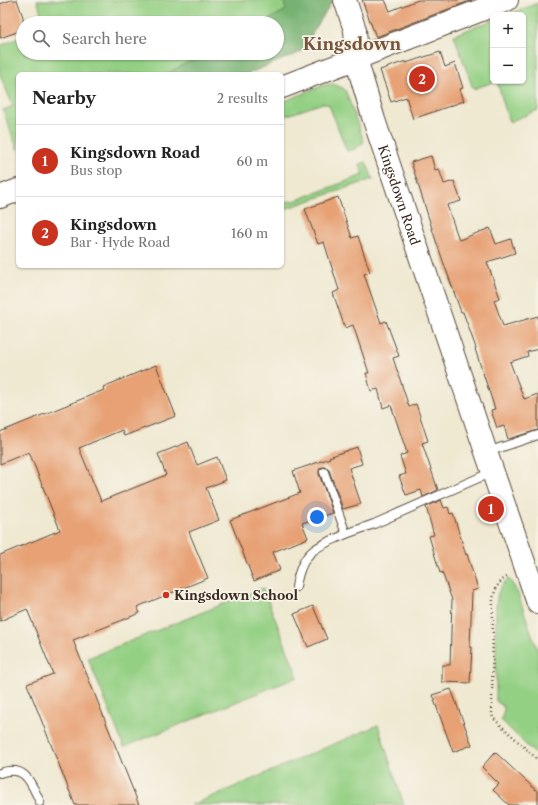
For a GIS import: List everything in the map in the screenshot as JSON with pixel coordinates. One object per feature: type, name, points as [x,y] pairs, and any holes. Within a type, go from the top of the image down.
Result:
[{"type":"main road","name":"Kingsdown Road","points":[[346,0],[354,29],[357,58],[381,144],[538,603]]},
{"type":"main road","points":[[284,86],[499,2]]},
{"type":"main road","points":[[0,197],[16,191]]},
{"type":"lane","points":[[296,587],[298,574],[314,550],[346,534],[374,524],[538,435]]},
{"type":"lane","points":[[324,472],[346,534]]},
{"type":"lane","points":[[0,773],[14,771],[26,775],[30,780],[40,802]]},
{"type":"path","points":[[526,569],[505,578],[498,584],[494,591],[492,714],[493,718],[538,760]]},
{"type":"green space","points":[[37,0],[304,0],[284,17],[42,16]]},
{"type":"green space","points":[[283,0],[333,0],[301,52],[284,59],[284,16],[275,16],[286,10]]},
{"type":"green space","points":[[538,3],[538,110],[509,122],[498,84],[526,84],[526,12],[515,12]]},
{"type":"green space","points":[[490,21],[490,83],[473,89],[454,35]]},
{"type":"green space","points":[[16,39],[16,60],[253,60],[226,72],[16,72],[16,146],[3,110],[13,106],[0,75],[0,46]]},
{"type":"green space","points":[[192,60],[281,60],[252,72],[170,72]]},
{"type":"green space","points":[[333,84],[343,88],[346,92],[364,142],[350,151],[347,151],[329,105],[323,103],[284,116],[284,101],[324,85]]},
{"type":"green space","points":[[366,162],[373,179],[284,209],[284,202],[294,201],[363,175],[360,164]]},
{"type":"green space","points":[[509,579],[517,591],[538,652],[538,757],[501,720],[504,707],[496,701],[496,603],[500,588]]},
{"type":"green space","points":[[263,588],[298,677],[124,747],[88,658]]},
{"type":"green space","points":[[378,725],[404,805],[191,805],[204,800]]},
{"type":"building","points":[[11,0],[17,0],[23,16],[16,16],[16,32],[0,38],[0,4]]},
{"type":"building","points":[[362,0],[385,0],[390,11],[418,0],[472,0],[376,37]]},
{"type":"building","name":"Kingsdown","points":[[440,52],[445,67],[455,63],[463,88],[460,89],[464,101],[413,119],[406,97],[391,102],[380,70]]},
{"type":"building","points":[[431,156],[435,170],[439,169],[444,184],[454,181],[461,201],[447,205],[459,240],[490,228],[496,244],[511,239],[515,253],[487,262],[500,298],[494,300],[503,326],[538,316],[538,349],[527,352],[528,356],[510,362],[524,399],[538,394],[538,430],[508,439],[504,426],[497,428],[491,410],[495,409],[475,349],[476,348],[463,312],[461,312],[436,241],[411,162]]},
{"type":"building","points":[[338,197],[352,238],[358,236],[370,272],[364,274],[381,323],[386,321],[399,356],[393,358],[409,407],[416,404],[428,441],[422,443],[438,490],[423,497],[421,490],[406,495],[399,476],[406,474],[400,456],[407,453],[391,405],[383,408],[378,389],[371,391],[366,373],[369,373],[353,325],[345,328],[333,293],[339,290],[324,242],[318,244],[305,209]]},
{"type":"building","points":[[156,365],[176,416],[124,436],[122,430],[79,448],[101,501],[166,475],[158,454],[188,442],[197,465],[217,457],[226,480],[206,488],[219,520],[189,532],[208,578],[137,607],[140,613],[73,640],[139,805],[75,805],[27,684],[53,674],[27,609],[0,621],[0,555],[60,530],[29,452],[0,464],[0,432],[104,390],[103,387]]},
{"type":"building","points":[[357,447],[362,464],[349,468],[361,504],[343,509],[329,470],[325,467],[320,468],[319,474],[333,513],[302,523],[308,538],[273,552],[280,570],[254,581],[230,520],[300,493],[293,471]]},
{"type":"building","points":[[441,500],[444,508],[448,507],[450,514],[453,513],[478,589],[472,591],[470,647],[472,647],[470,683],[442,682],[442,665],[450,665],[452,600],[442,572],[440,573],[429,536],[434,535],[426,507]]},
{"type":"building","points":[[313,606],[327,639],[308,647],[294,614]]},
{"type":"building","points":[[451,689],[472,745],[453,752],[434,700],[436,700],[432,695]]},
{"type":"building","points":[[495,752],[538,792],[538,805],[509,805],[493,790],[499,784],[482,767]]},
{"type":"place","name":"Kingsdown","points":[[422,79]]},
{"type":"place","name":"Kingsdown Road","points":[[491,509]]},
{"type":"place","name":"Kingsdown School","points":[[166,595]]},
{"type":"district","name":"Kingsdown","points":[[352,44]]}]
